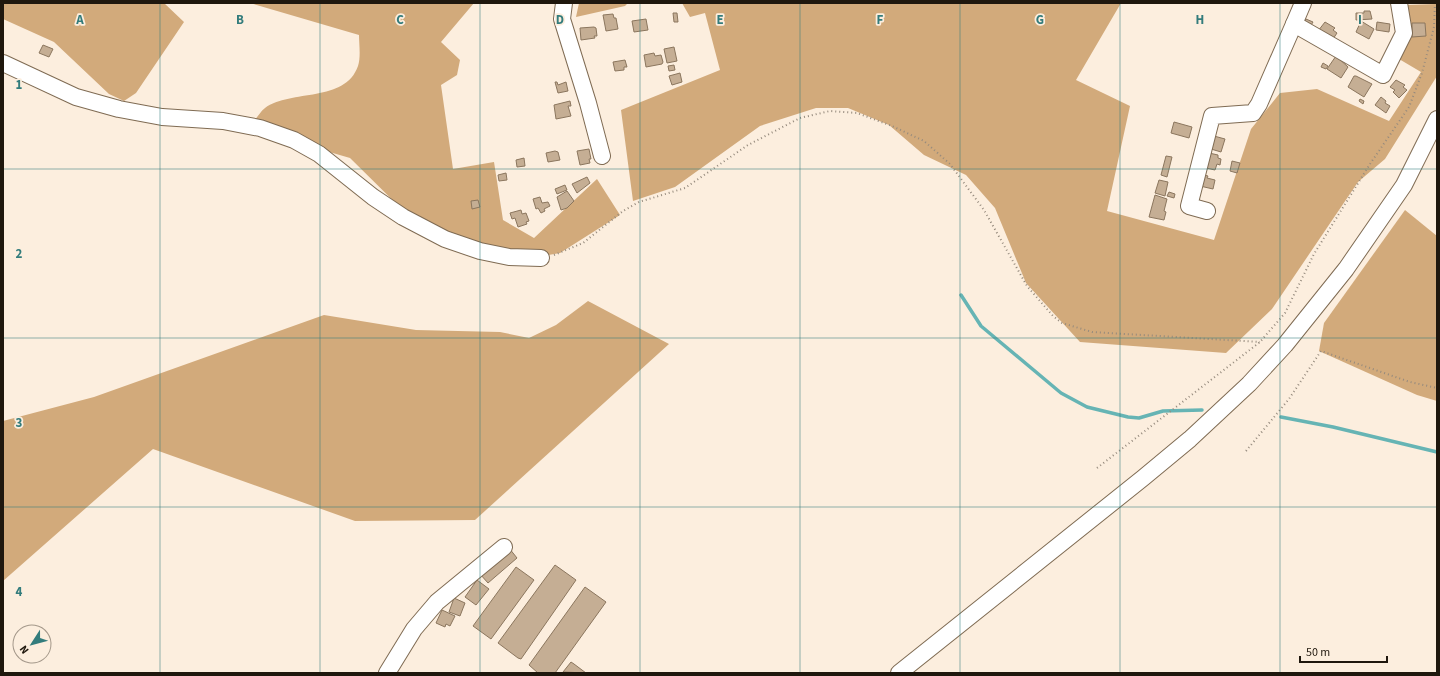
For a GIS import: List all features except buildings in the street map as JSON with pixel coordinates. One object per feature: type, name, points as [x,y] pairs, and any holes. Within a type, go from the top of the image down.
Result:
[{"type":"street","points":[[564,3],[562,19],[588,103],[602,156]]},
{"type":"street","points":[[1207,211],[1189,206],[1212,116],[1253,114],[1260,104],[1303,3]]},
{"type":"street","points":[[1294,24],[1383,75],[1404,33],[1399,3]]},
{"type":"street","points":[[3,63],[76,96],[118,110],[162,117],[223,121],[260,128],[294,140],[318,154],[373,197],[403,217],[445,239],[480,251],[509,257],[541,258]]},
{"type":"street","points":[[898,673],[1148,473],[1190,438],[1249,384],[1285,345],[1346,269],[1404,185],[1437,119]]},
{"type":"street","points":[[387,673],[414,629],[437,602],[504,547]]},
{"type":"path","points":[[1097,468],[1260,342],[1285,313],[1314,254],[1370,164],[1409,107],[1422,74],[1434,26],[1434,3]]},
{"type":"path","points":[[541,258],[563,252],[583,243],[623,211],[639,202],[685,188],[748,145],[800,118],[830,111],[857,113],[892,126],[924,141],[950,164],[984,210],[1027,286],[1053,316],[1062,323],[1092,332],[1260,342]]},
{"type":"path","points":[[1246,451],[1288,399],[1321,351],[1410,382],[1437,388]]},
{"type":"shaded area","points":[[3,3],[164,3],[184,22],[136,93],[124,101],[109,94],[54,42],[3,19]]},
{"type":"shaded area","points":[[250,3],[474,3],[441,42],[460,60],[457,75],[441,85],[453,169],[494,162],[503,220],[534,238],[597,179],[620,215],[560,253],[531,258],[429,236],[350,158],[264,133],[255,120],[265,108],[276,102],[330,91],[342,86],[351,78],[359,62],[359,35]]},
{"type":"shaded area","points":[[579,3],[628,3],[625,6],[576,17]]},
{"type":"shaded area","points":[[682,3],[1121,3],[1076,80],[1130,106],[1107,211],[1214,240],[1251,129],[1280,93],[1317,89],[1389,121],[1421,72],[1399,59],[1407,5],[1436,4],[1437,76],[1385,159],[1358,182],[1272,309],[1226,353],[1080,342],[1026,283],[995,208],[966,175],[924,155],[889,125],[848,108],[816,108],[760,126],[675,187],[633,201],[621,110],[720,70],[705,13],[690,17]]},
{"type":"shaded area","points":[[1405,210],[1437,236],[1437,401],[1417,395],[1319,351],[1324,323]]},
{"type":"shaded area","points":[[588,301],[669,344],[475,520],[355,521],[153,449],[3,581],[3,421],[94,397],[324,315],[416,330],[500,332],[529,338],[556,325]]},
{"type":"waterway","points":[[961,295],[981,326],[1061,393],[1087,407],[1128,417],[1139,418],[1163,411],[1202,410]]},
{"type":"waterway","points":[[1281,417],[1333,427],[1437,452]]}]
